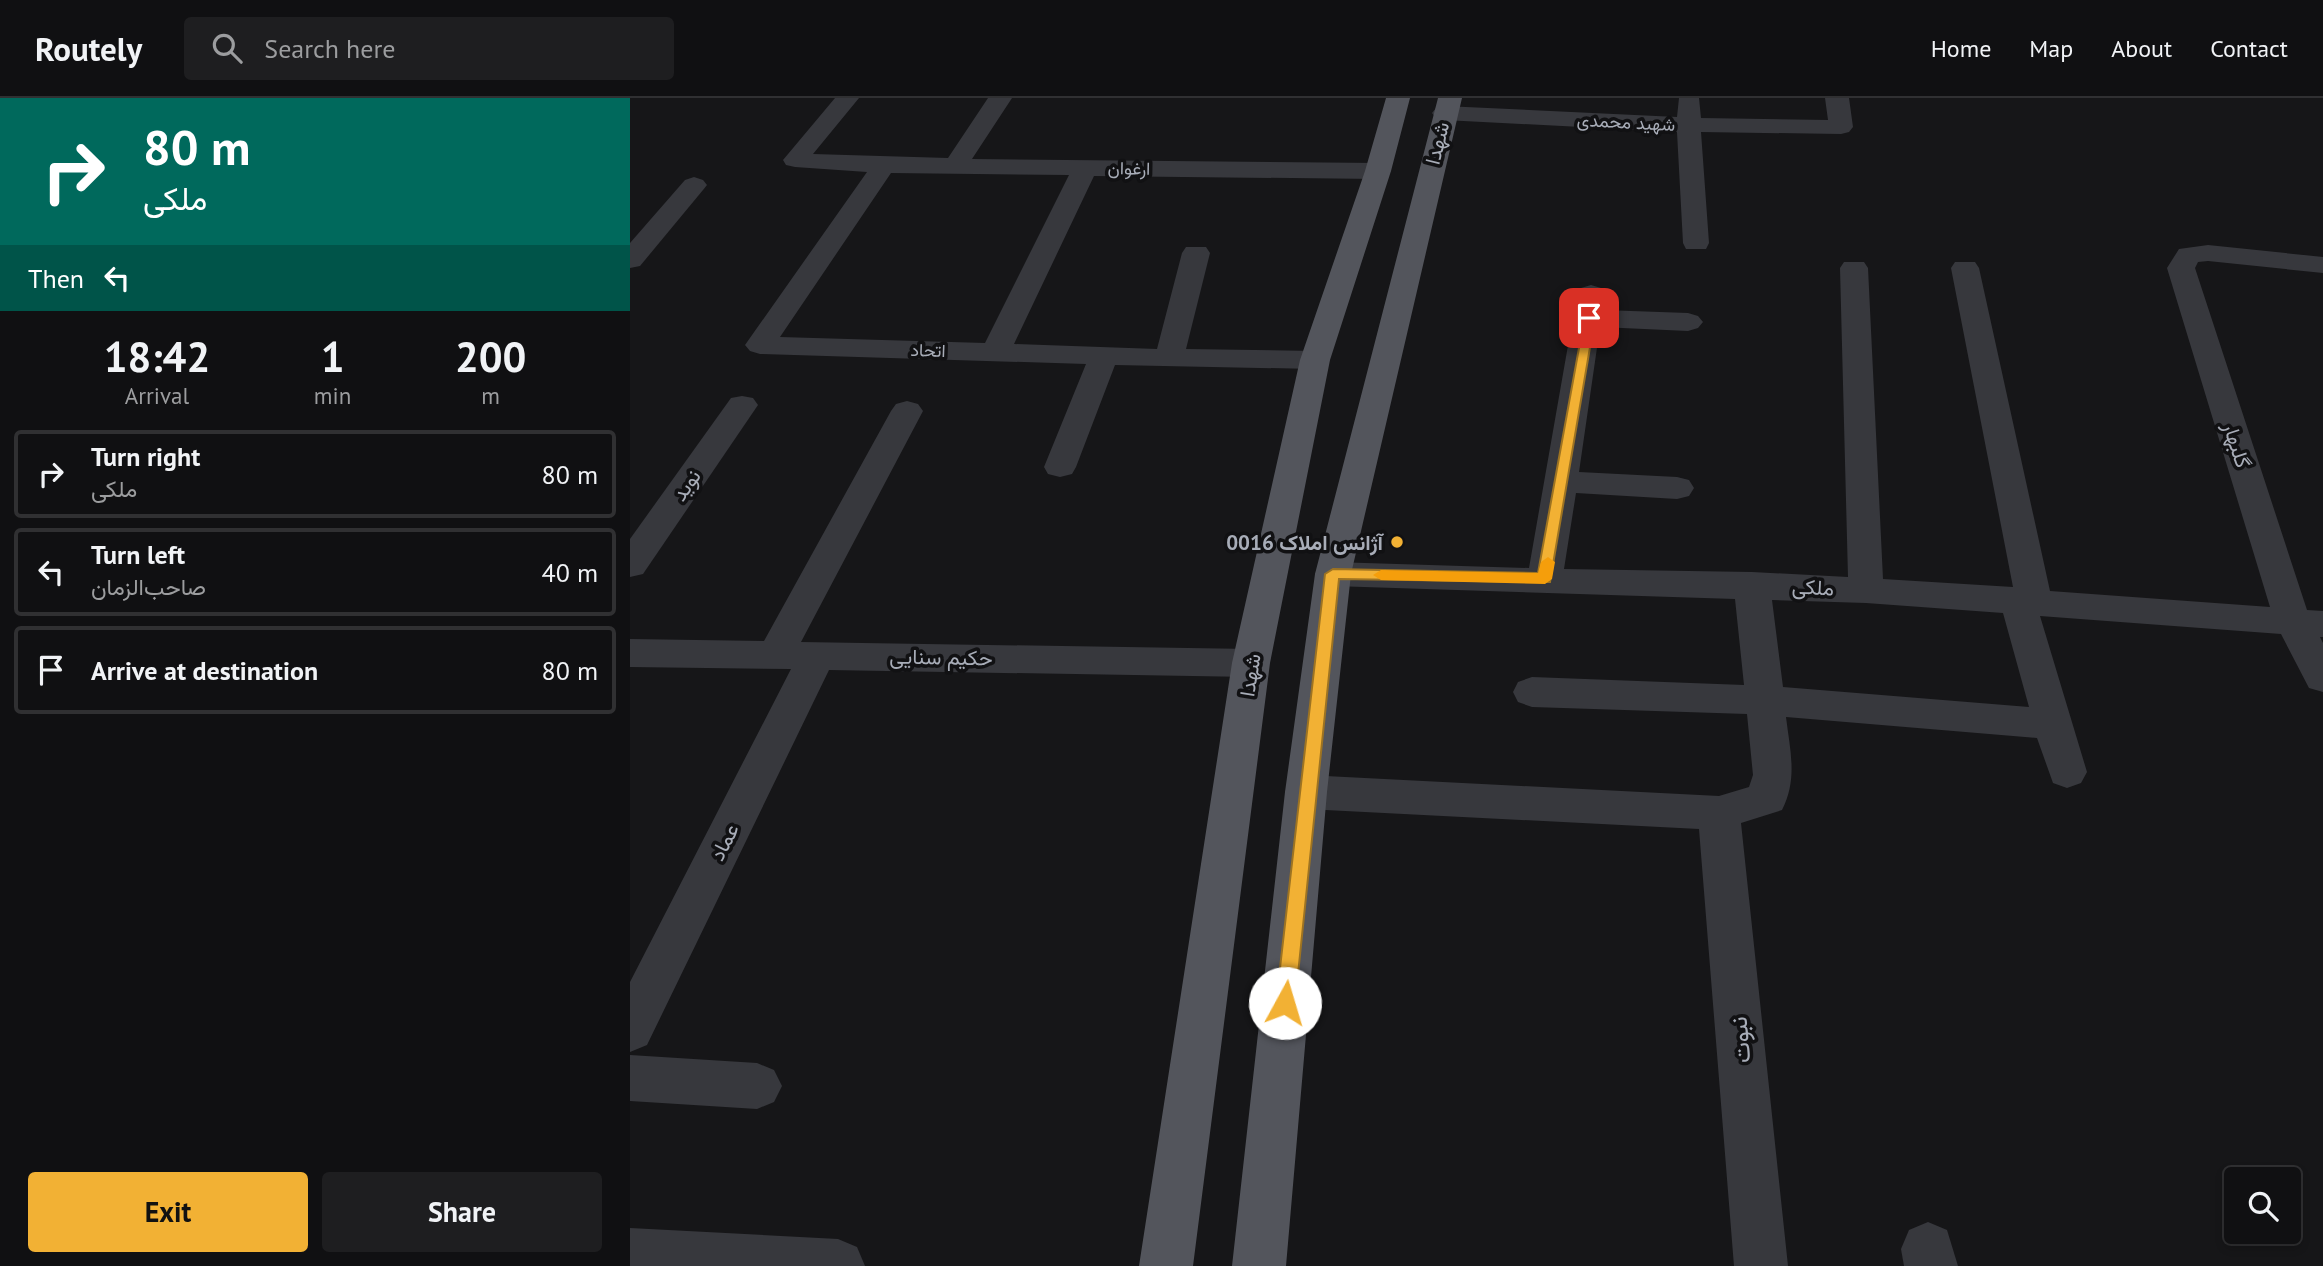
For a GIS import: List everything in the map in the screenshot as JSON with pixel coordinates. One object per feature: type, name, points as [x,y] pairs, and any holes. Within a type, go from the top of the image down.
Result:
[{"type":"main road","name":"شهدا","points":[[1166,1266],[1251,663],[1315,360],[1378,171],[1398,98]]},
{"type":"main road","name":"شهدا","points":[[1259,1266],[1307,792],[1333,574],[1447,106]]},
{"type":"street","points":[[848,98],[795,160],[884,165],[1085,168]]},
{"type":"street","points":[[955,166],[1000,98]]},
{"type":"street","points":[[1689,98],[1689,125],[1841,127],[1837,98]]},
{"type":"street","name":"شهید محمدی","points":[[1447,106],[1689,125],[1696,243]]},
{"type":"street","name":"اتحاد","points":[[884,165],[760,345],[1315,360]]},
{"type":"street","name":"ارغوان","points":[[995,353],[1085,168],[1378,171]]},
{"type":"street","points":[[630,260],[694,186]]},
{"type":"street","points":[[1169,358],[1196,253]]},
{"type":"street","name":"گلبهار","points":[[2323,265],[2208,253],[2189,255],[2181,268],[2308,623],[2323,678]]},
{"type":"street","points":[[1854,268],[1866,590]]},
{"type":"street","points":[[1965,268],[2025,599],[2052,724],[2067,772]]},
{"type":"street","points":[[1545,579],[1590,306],[1688,322]]},
{"type":"street","points":[[1060,467],[1104,356]]},
{"type":"street","name":"نوید","points":[[630,565],[742,405]]},
{"type":"street","points":[[775,656],[907,411]]},
{"type":"street","points":[[1561,482],[1677,488]]},
{"type":"street","name":"ملکی","points":[[1333,574],[1752,584],[2025,599],[2308,623]]},
{"type":"street","points":[[1307,792],[1719,813],[1767,798],[1773,775],[1752,584]]},
{"type":"street","name":"حکیم سنایی","points":[[630,653],[1251,663]]},
{"type":"street","name":"عماد","points":[[630,1030],[818,654]]},
{"type":"street","points":[[1532,692],[1764,700],[2052,724]]},
{"type":"street","name":"نبوت","points":[[1719,813],[1761,1266]]},
{"type":"street","points":[[630,1078],[757,1086]]},
{"type":"street","points":[[630,1255],[838,1266]]},
{"type":"slow traffic","points":[[1381,575],[1545,579],[1548,562]]},
{"type":"place","name":"آژانس املاک 0016","points":[[1397,542]]},
{"type":"route","points":[[1285,1003],[1333,574],[1545,579],[1589,318]]}]
